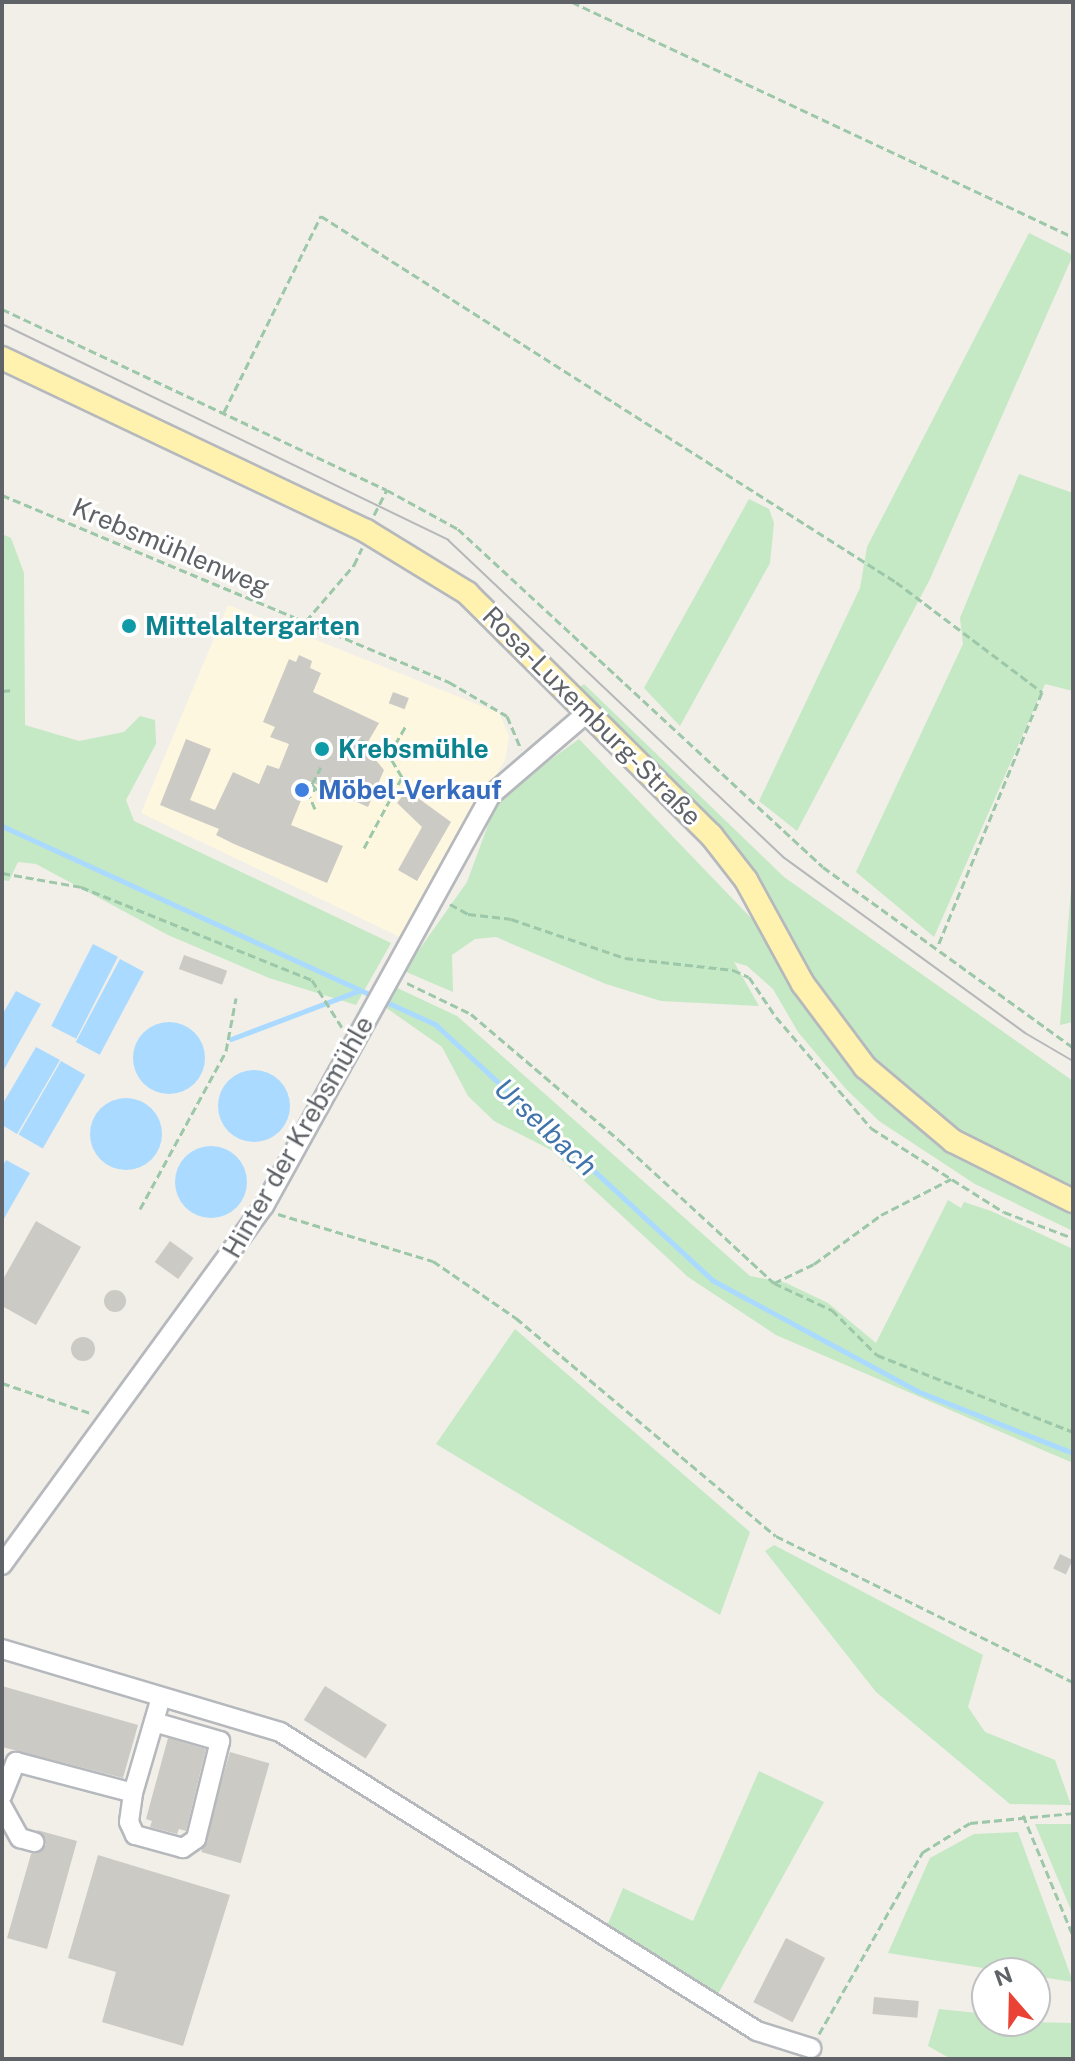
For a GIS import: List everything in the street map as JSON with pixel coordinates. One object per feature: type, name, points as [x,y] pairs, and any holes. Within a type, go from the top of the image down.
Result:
[{"type":"main road","name":"Rosa-Luxemburg-Straße","points":[[2,358],[364,536],[467,593],[720,847],[746,880],[811,995],[865,1067],[953,1141],[1073,1201]]},
{"type":"street","name":"Hinter der Krebsmühle","points":[[2,1565],[264,1206],[491,795],[588,712]]},
{"type":"street","points":[[2,1649],[280,1732],[757,2031],[811,2048]]},
{"type":"street","points":[[154,1722],[220,1741],[196,1839],[183,1848],[135,1835],[129,1822],[133,1793],[161,1697]]},
{"type":"street","points":[[2,1796],[16,1762],[133,1793]]},
{"type":"street","points":[[2,1806],[20,1838],[34,1842]]},
{"type":"path","points":[[572,2],[1073,237]]},
{"type":"path","points":[[224,412],[321,216],[896,582],[1042,692],[938,946]]},
{"type":"path","points":[[2,309],[387,490],[458,529],[507,569],[800,848],[1073,1047]]},
{"type":"path","points":[[305,622],[354,565],[364,536],[387,490]]},
{"type":"path","name":"Krebsmühlenweg","points":[[2,495],[449,682],[507,716],[523,752]]},
{"type":"path","points":[[2,691],[13,690]]},
{"type":"path","points":[[389,755],[406,725]]},
{"type":"path","points":[[361,740],[389,755],[402,777],[364,848]]},
{"type":"path","points":[[315,809],[307,790],[317,790],[312,784],[321,767]]},
{"type":"path","points":[[2,873],[81,887],[312,980],[352,1044]]},
{"type":"path","points":[[437,896],[468,914],[511,919],[625,958],[733,970],[749,977],[776,1017],[871,1128],[1004,1212],[1073,1238]]},
{"type":"path","points":[[386,981],[471,1014],[774,1283],[832,1310],[877,1355],[1073,1432]]},
{"type":"path","points":[[140,1209],[226,1051],[236,998]]},
{"type":"path","points":[[774,1283],[814,1264],[881,1215],[951,1179]]},
{"type":"path","points":[[264,1206],[284,1217],[433,1261],[516,1318],[776,1536],[1073,1682]]},
{"type":"path","points":[[2,1383],[110,1420]]},
{"type":"path","points":[[811,2048],[923,1852],[970,1823],[1023,1815],[1073,1813]]},
{"type":"path","points":[[1023,1815],[1073,1936]]},
{"type":"shaded area","name":"Krebsmühle","points":[[228,605],[499,713],[509,736],[505,760],[402,938],[141,813]]},
{"type":"green space","points":[[1029,233],[1073,255],[930,579],[797,831],[759,801],[860,588],[867,547]]},
{"type":"green space","points":[[1019,474],[1073,493],[1073,691],[1045,684],[934,937],[856,872],[963,644],[960,618]]},
{"type":"green space","points":[[749,499],[769,509],[774,523],[770,563],[680,726],[644,688]]},
{"type":"green space","points":[[2,534],[11,538],[24,573],[25,725],[79,741],[124,732],[140,716],[155,720],[156,744],[126,800],[134,821],[391,943],[356,1005],[269,978],[168,935],[36,864],[18,862],[9,881],[2,880]]},
{"type":"green space","points":[[584,684],[784,877],[1073,1081],[1073,1188],[958,1131],[874,1064],[829,1008],[717,826],[579,688]]},
{"type":"green space","points":[[579,739],[753,920],[801,1003],[862,1079],[951,1151],[1073,1210],[1073,1231],[975,1184],[879,1121],[845,1088],[798,1032],[773,989],[747,966],[734,962],[759,1006],[661,1001],[606,984],[496,937],[475,939],[452,955],[453,992],[404,971],[467,882],[498,798]]},
{"type":"green space","points":[[1073,843],[1073,1022],[1060,1025],[1071,889]]},
{"type":"green space","points":[[393,986],[457,1016],[750,1276],[786,1283],[828,1303],[876,1343],[948,1200],[961,1208],[964,1202],[991,1211],[1073,1249],[1073,1463],[776,1335],[688,1277],[551,1150],[494,1121],[468,1096],[442,1047],[385,1007]]},
{"type":"green space","points":[[515,1329],[750,1532],[720,1615],[436,1444]]},
{"type":"green space","points":[[774,1545],[983,1655],[968,1707],[985,1732],[1055,1760],[1071,1805],[1010,1804],[876,1692],[765,1551]]},
{"type":"green space","points":[[759,1771],[824,1802],[718,1994],[607,1926],[623,1888],[693,1921]]},
{"type":"green space","points":[[1035,1824],[1073,1824],[1073,1915]]},
{"type":"green space","points":[[1018,1832],[1073,1982],[1051,1979],[1051,1957],[971,1957],[971,1966],[888,1953],[930,1858],[974,1834]]},
{"type":"green space","points":[[939,2009],[971,2012],[971,2037],[1051,2037],[1051,2022],[1073,2023],[1073,2059],[951,2059],[928,2046]]},
{"type":"water","points":[[93,944],[118,957],[76,1039],[51,1026]]},
{"type":"water","points":[[120,959],[144,972],[100,1055],[76,1042]]},
{"type":"water","points":[[16,991],[41,1004],[2,1073],[2,1015]]},
{"type":"water","points":[[169,1022],[189,1028],[199,1038],[205,1058],[199,1078],[189,1088],[169,1094],[149,1088],[139,1078],[133,1058],[139,1038],[149,1028]]},
{"type":"water","points":[[36,1047],[60,1060],[17,1134],[2,1125],[2,1105]]},
{"type":"water","points":[[61,1061],[85,1075],[43,1149],[18,1135]]},
{"type":"water","points":[[254,1070],[274,1076],[284,1086],[290,1106],[284,1126],[274,1136],[254,1142],[234,1136],[224,1126],[218,1106],[224,1086],[234,1076]]},
{"type":"water","points":[[126,1098],[146,1104],[156,1114],[162,1134],[156,1154],[146,1164],[126,1170],[106,1164],[96,1154],[90,1134],[96,1114],[106,1104]]},
{"type":"water","points":[[211,1146],[231,1152],[241,1162],[247,1182],[241,1202],[231,1212],[211,1218],[191,1212],[181,1202],[175,1182],[181,1162],[191,1152]]},
{"type":"water","points":[[6,1160],[30,1173],[2,1222],[2,1167]]},
{"type":"building","points":[[299,655],[312,661],[310,668],[321,673],[313,692],[379,723],[365,747],[384,770],[368,807],[309,781],[291,825],[343,846],[327,883],[234,844],[216,835],[219,829],[160,805],[186,739],[211,749],[190,800],[215,810],[233,772],[259,784],[267,765],[279,769],[289,744],[270,737],[275,727],[263,722],[289,659],[296,662]]},
{"type":"building","points":[[393,692],[409,698],[405,709],[389,703]]},
{"type":"building","points":[[407,790],[451,822],[417,881],[398,870],[422,827],[397,803]]},
{"type":"building","points":[[184,955],[227,971],[222,985],[179,969]]},
{"type":"building","points":[[36,1221],[81,1247],[36,1325],[2,1306],[2,1281]]},
{"type":"building","points":[[170,1241],[193,1258],[178,1279],[155,1262]]},
{"type":"building","points":[[115,1290],[123,1293],[126,1301],[123,1309],[115,1312],[107,1309],[104,1301],[107,1293]]},
{"type":"building","points":[[83,1337],[91,1341],[95,1349],[91,1357],[83,1361],[75,1357],[71,1349],[75,1341]]},
{"type":"building","points":[[1060,1554],[1073,1560],[1066,1574],[1053,1569]]},
{"type":"building","points":[[2,1686],[138,1725],[123,1778],[2,1747]]},
{"type":"building","points":[[325,1686],[387,1725],[366,1759],[304,1720]]},
{"type":"building","points":[[168,1738],[206,1749],[186,1831],[179,1829],[177,1834],[150,1827],[152,1821],[146,1819]]},
{"type":"building","points":[[230,1752],[269,1763],[241,1863],[201,1852]]},
{"type":"building","points":[[37,1830],[77,1841],[47,1949],[7,1938],[31,1854],[46,1845]]},
{"type":"building","points":[[98,1855],[230,1895],[183,2046],[102,2022],[116,1972],[68,1958]]},
{"type":"building","points":[[786,1938],[825,1958],[793,2022],[753,2002]]},
{"type":"building","points":[[874,1997],[919,2001],[917,2018],[873,2014]]},
{"type":"waterway","name":"Urselbach","points":[[2,826],[436,1025],[712,1280],[917,1391],[1073,1453]]},
{"type":"waterway","points":[[231,1039],[358,991]]},
{"type":"tram line","points":[[2,324],[448,540],[783,857],[1025,1033],[1073,1061]]},
{"type":"place","name":"Mittelaltergarten","points":[[129,626]]},
{"type":"place","name":"Krebsmühle","points":[[322,749]]},
{"type":"place","name":"Möbel-Verkauf","points":[[302,790]]}]
